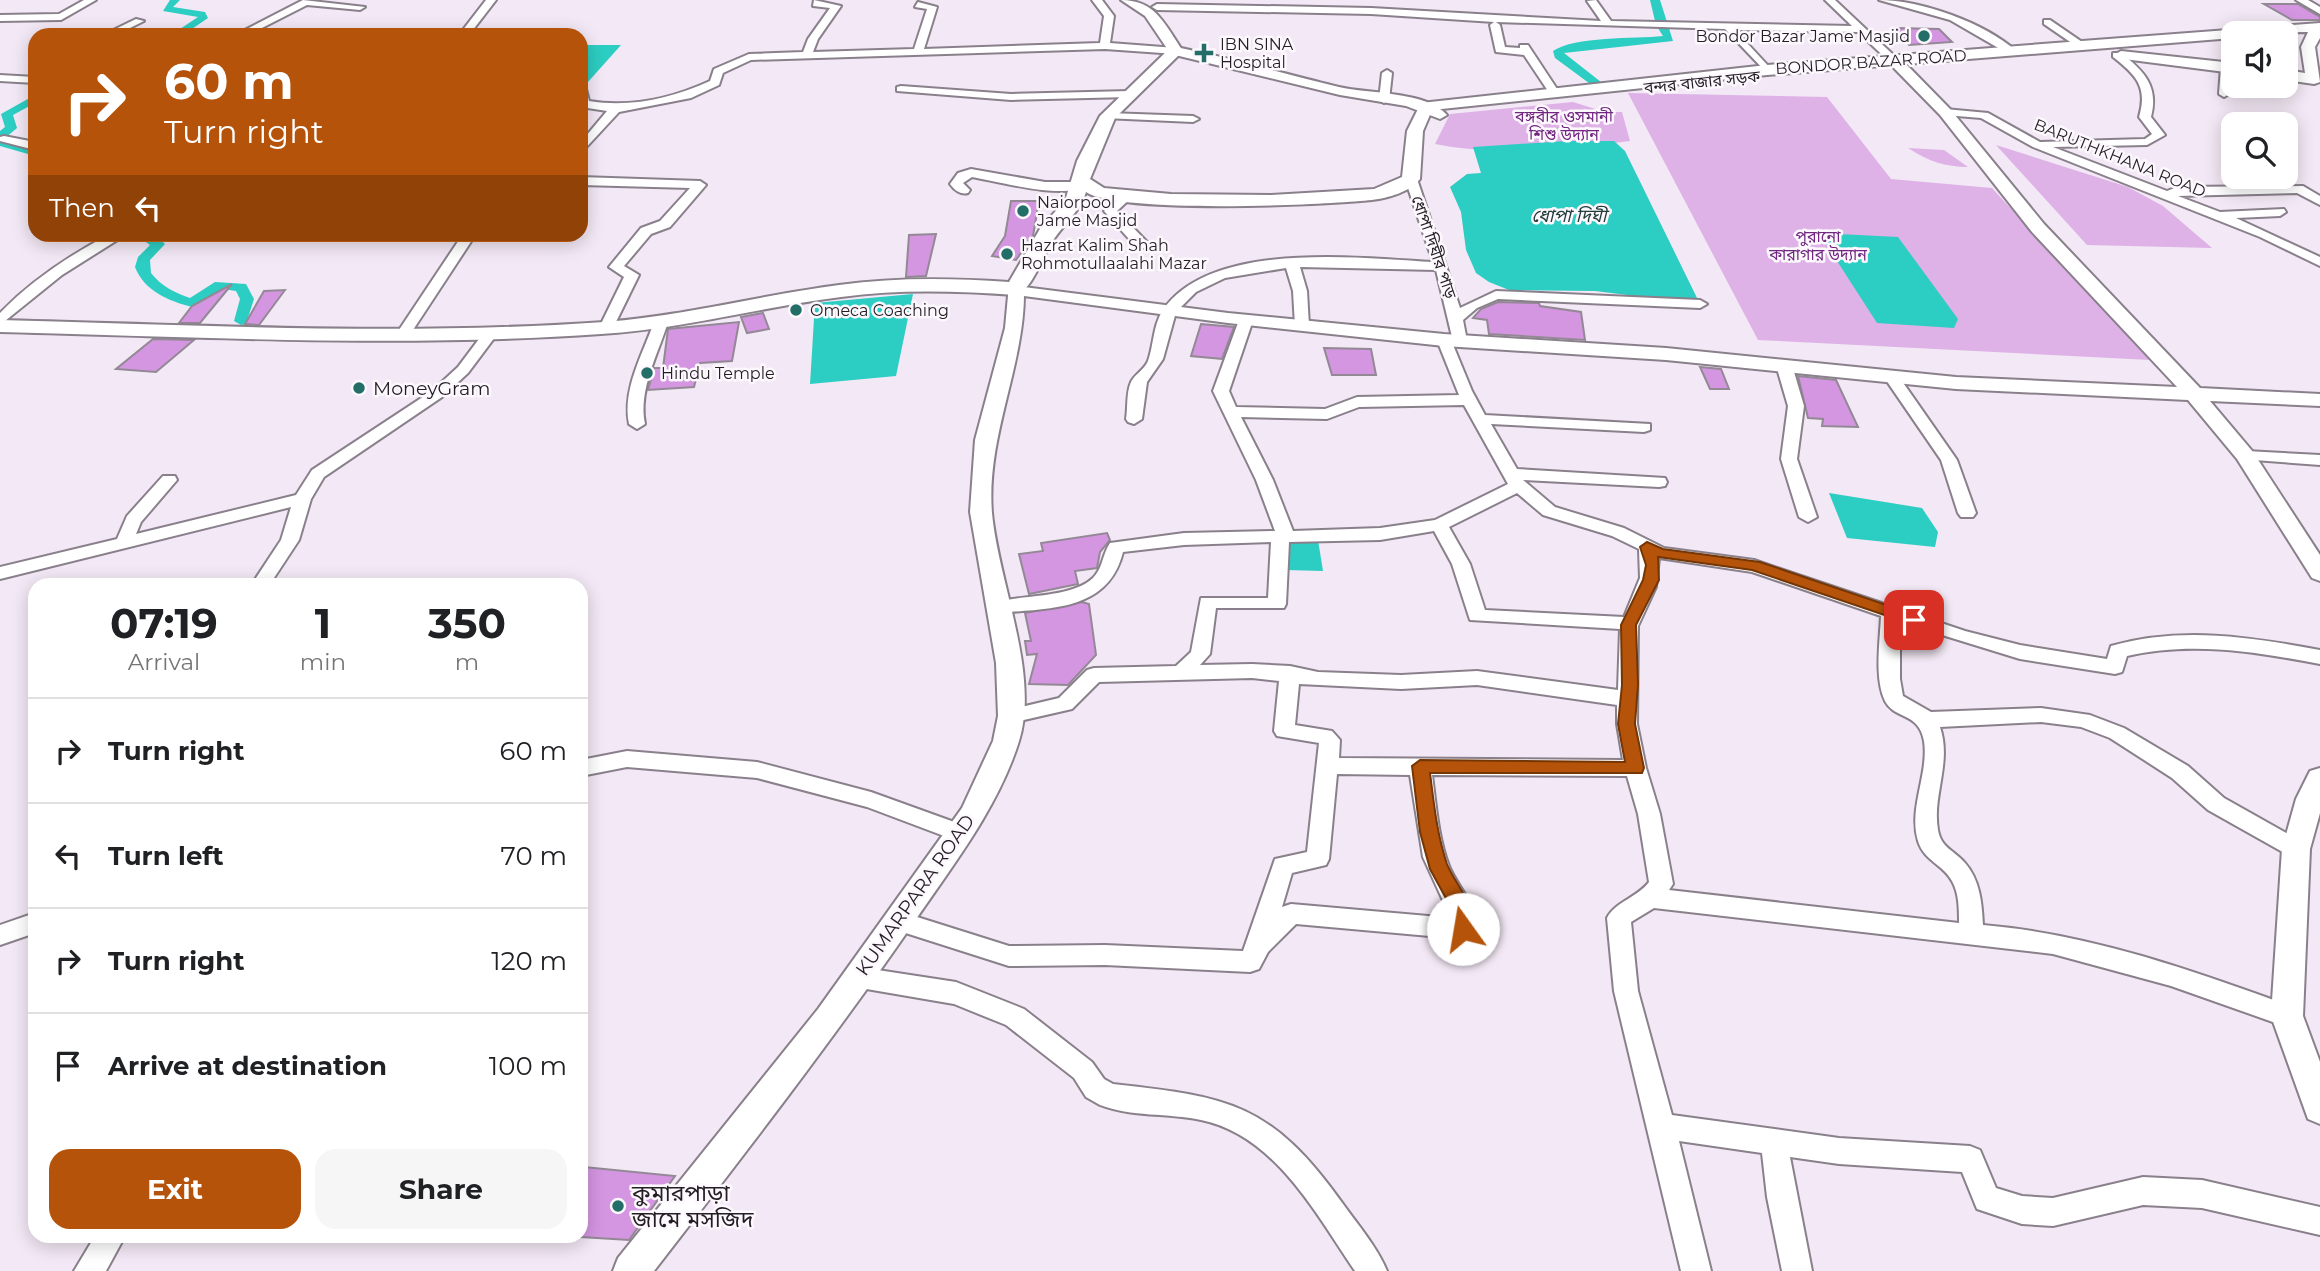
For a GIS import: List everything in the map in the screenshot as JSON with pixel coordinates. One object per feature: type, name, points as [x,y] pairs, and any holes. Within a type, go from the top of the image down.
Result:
[{"type":"highway","points":[[1128,0],[1150,13],[1174,47]]},
{"type":"highway","points":[[1155,3],[1168,27],[1174,47]]},
{"type":"highway","points":[[2298,29],[2320,27]]},
{"type":"highway","points":[[2298,73],[2316,71],[2308,47],[2315,33],[2320,33]]},
{"type":"highway","name":"BONDOR BAZAR ROAD","points":[[1427,112],[1554,92],[1767,70],[2221,35]]},
{"type":"highway","points":[[0,326],[490,334],[606,328],[661,322],[869,288],[968,285],[1015,289],[1029,260],[1078,190],[1086,161],[1108,116],[1174,47]]},
{"type":"highway","name":"বন্দর বাজার সড়ক","points":[[1427,112],[1457,106],[1896,62],[2117,55],[2221,66]]},
{"type":"highway","name":"ধোপা দিঘীর পাড়","points":[[1413,173],[1411,156],[1427,112]]},
{"type":"highway","points":[[1078,190],[1127,196],[1259,200],[1347,197],[1397,188],[1413,173]]},
{"type":"main road","points":[[1174,47],[1404,103],[1427,112]]},
{"type":"main road","points":[[1896,62],[1944,112],[2038,228],[2193,393],[2246,456],[2320,573]]},
{"type":"main road","points":[[1015,289],[1246,320],[1452,340],[1784,365],[1992,385],[2320,400]]},
{"type":"main road","name":"KUMARPARA ROAD","points":[[631,1271],[858,978],[972,814],[1006,741],[1011,716],[1009,663],[981,512],[985,440],[1014,328],[1015,289]]},
{"type":"main road","points":[[2317,793],[2296,849],[2287,1016],[2320,1108]]},
{"type":"street","points":[[0,18],[61,17],[91,0]]},
{"type":"street","points":[[469,28],[491,0]]},
{"type":"street","points":[[807,55],[813,39],[836,6],[816,4],[819,0]]},
{"type":"street","points":[[1097,0],[1108,16],[1105,46]]},
{"type":"street","points":[[1830,0],[1896,62]]},
{"type":"street","points":[[1884,0],[1954,18],[2011,51]]},
{"type":"street","points":[[2301,0],[2320,11]]},
{"type":"street","points":[[254,28],[308,1],[360,7]]},
{"type":"street","points":[[1592,1],[1607,22]]},
{"type":"street","points":[[1155,3],[1292,4],[1530,23],[1607,22],[1858,29]]},
{"type":"street","points":[[918,5],[932,7],[918,52]]},
{"type":"street","points":[[125,28],[139,22]]},
{"type":"street","points":[[2047,22],[2080,44]]},
{"type":"street","points":[[1495,25],[1500,50],[1525,49],[1554,92]]},
{"type":"street","points":[[1727,26],[1741,44],[1750,47],[1767,70]]},
{"type":"street","points":[[588,105],[615,109],[690,95],[715,83],[718,71],[742,58],[1105,46],[1174,47]]},
{"type":"street","points":[[2037,145],[2147,142],[2159,135],[2145,117],[2151,100],[2147,85],[2138,72],[2117,55]]},
{"type":"street","points":[[0,90],[11,78],[28,71]]},
{"type":"street","points":[[1384,100],[1387,73]]},
{"type":"street","points":[[901,89],[1001,97],[1130,94]]},
{"type":"street","points":[[588,141],[615,109]]},
{"type":"street","name":"BARUTHKHANA ROAD","points":[[1944,112],[1984,115],[2037,145],[2220,216],[2320,262]]},
{"type":"street","points":[[1108,116],[1193,119]]},
{"type":"street","points":[[4,139],[28,144]]},
{"type":"street","points":[[964,190],[956,184],[962,176],[971,173],[1078,190]]},
{"type":"street","name":"ধোপা দিঘীর পাড়","points":[[1413,173],[1439,266],[1457,318],[1452,340],[1474,409],[1515,480],[1538,505],[1549,511],[1618,532],[1660,553],[1754,566],[1847,599],[1996,646],[2087,664],[2115,667],[2118,651],[2146,643],[2201,640],[2320,657]]},
{"type":"street","points":[[588,181],[700,185],[665,224],[646,231],[616,267],[631,272],[632,275],[606,328]]},
{"type":"street","points":[[2168,195],[2177,191],[2299,189],[2320,201]]},
{"type":"street","points":[[1127,196],[1110,211],[1142,245]]},
{"type":"street","points":[[2220,216],[2235,212],[2280,212]]},
{"type":"street","points":[[0,321],[24,297],[72,261],[106,242]]},
{"type":"street","points":[[404,333],[465,242]]},
{"type":"street","points":[[1292,264],[1300,291],[1302,326]]},
{"type":"street","points":[[1134,419],[1139,382],[1154,365],[1159,335],[1170,309],[1197,283],[1243,268],[1292,264],[1439,266]]},
{"type":"street","points":[[1457,318],[1472,305],[1496,295],[1700,304]]},
{"type":"street","points":[[1182,671],[1200,654],[1208,602],[1277,604],[1282,535],[1277,503],[1221,391],[1246,320]]},
{"type":"street","points":[[637,424],[633,414],[636,397],[647,355],[661,322]]},
{"type":"street","points":[[265,578],[290,540],[302,499],[318,474],[438,394],[463,370],[490,334]]},
{"type":"street","points":[[1784,365],[1796,405],[1789,459],[1808,517]]},
{"type":"street","points":[[1892,377],[1948,460],[1967,513]]},
{"type":"street","points":[[1230,412],[1327,414],[1357,402],[1474,409],[1644,427]]},
{"type":"street","points":[[2246,456],[2320,460]]},
{"type":"street","points":[[124,543],[133,520],[169,480]]},
{"type":"street","points":[[998,607],[1087,594],[1110,570],[1111,554],[1116,547],[1184,539],[1380,534],[1439,525],[1515,480],[1659,482]]},
{"type":"street","points":[[0,573],[302,499]]},
{"type":"street","points":[[1439,525],[1461,564],[1477,616],[1629,625]]},
{"type":"street","points":[[1647,547],[1653,565],[1651,580],[1629,625],[1627,724],[1649,814],[1661,884],[1651,898],[1619,918],[1626,991],[1696,1271]]},
{"type":"street","points":[[1891,611],[1890,679],[1894,699],[1926,720],[2041,715],[2083,720],[2117,733],[2180,772],[2216,804],[2296,849]]},
{"type":"street","points":[[1011,716],[1065,704],[1094,675],[1182,671],[1290,673],[1318,679],[1401,682],[1476,678],[1628,699]]},
{"type":"street","points":[[898,921],[1009,956],[1105,955],[1250,962],[1259,946],[1283,866],[1318,859],[1328,738],[1284,732],[1290,673]]},
{"type":"street","points":[[1926,720],[1936,769],[1925,820],[1928,841],[1936,853],[1955,867],[1964,879],[1969,894],[1971,934]]},
{"type":"street","points":[[588,767],[627,759],[757,770],[871,800],[960,833]]},
{"type":"street","points":[[1326,766],[1636,768]]},
{"type":"street","points":[[1259,946],[1291,914],[1463,929],[1458,900],[1439,869],[1429,832],[1420,766]]},
{"type":"street","points":[[1651,898],[1971,934],[2022,937],[2078,947],[2287,1016]]},
{"type":"street","points":[[1,936],[28,926]]},
{"type":"street","points":[[858,978],[956,993],[1015,1017],[1083,1070],[1095,1088],[1109,1096],[1210,1109],[1246,1124],[1283,1149],[1372,1271]]},
{"type":"street","points":[[1661,1126],[1839,1151],[1970,1159],[1987,1199],[1992,1203],[2022,1210],[2053,1212],[2143,1191],[2202,1194],[2320,1222]]},
{"type":"street","points":[[1774,1143],[1781,1197],[1797,1271]]},
{"type":"street","points":[[89,1271],[107,1243]]},
{"type":"green space","name":"পুরানো কারাগার উদ্যান","points":[[1628,93],[1827,97],[1891,179],[1992,188],[2150,360],[1758,340]]},
{"type":"green space","name":"বঙ্গবীর ওসমানী শিশু উদ্যান","points":[[1573,102],[1605,112],[1622,112],[1630,141],[1558,149],[1506,150],[1457,148],[1435,144],[1450,114]]},
{"type":"green space","points":[[1996,145],[2128,187],[2163,206],[2212,248],[2087,245]]},
{"type":"green space","points":[[1908,148],[1944,150],[1968,167],[1937,162]]},
{"type":"water","points":[[588,45],[621,45],[588,82]]},
{"type":"water","name":"ধোপা দিঘী","points":[[1614,141],[1625,151],[1700,304],[1595,291],[1509,290],[1476,273],[1466,250],[1461,212],[1450,187],[1467,174],[1481,173],[1473,147]]},
{"type":"water","points":[[1819,233],[1898,237],[1958,319],[1954,328],[1877,323]]},
{"type":"water","points":[[913,294],[896,376],[810,384],[815,303]]},
{"type":"water","points":[[1829,493],[1922,508],[1938,532],[1935,547],[1847,538]]},
{"type":"water","points":[[1286,540],[1318,540],[1323,571],[1285,570]]},
{"type":"building","points":[[2264,4],[2298,4],[2320,17],[2320,20],[2292,20]]},
{"type":"building","name":"Bondor Bazar Jame Masjid","points":[[1895,28],[1939,29],[1952,42],[1909,45]]},
{"type":"building","points":[[1011,201],[1039,201],[1033,236],[1016,260],[992,256],[1005,236]]},
{"type":"building","points":[[936,234],[926,276],[906,277],[909,235]]},
{"type":"building","points":[[232,284],[200,323],[179,323],[192,306]]},
{"type":"building","points":[[285,290],[259,325],[245,324],[264,291]]},
{"type":"building","points":[[1498,302],[1539,303],[1540,306],[1581,312],[1585,340],[1489,334],[1487,320],[1473,318],[1481,309]]},
{"type":"building","points":[[763,313],[769,329],[747,333],[741,317]]},
{"type":"building","points":[[739,322],[732,361],[700,363],[694,387],[648,390],[654,368],[663,368],[668,329]]},
{"type":"building","points":[[1201,324],[1234,327],[1222,359],[1191,356]]},
{"type":"building","points":[[153,339],[194,340],[156,372],[116,369]]},
{"type":"building","points":[[1324,348],[1371,349],[1376,375],[1332,375]]},
{"type":"building","points":[[1700,367],[1721,369],[1729,389],[1710,389]]},
{"type":"building","points":[[1798,376],[1836,380],[1858,427],[1822,426],[1823,419],[1808,418]]},
{"type":"building","points":[[1107,533],[1110,540],[1100,552],[1097,568],[1075,571],[1078,584],[1029,594],[1019,554],[1043,551],[1041,543]]},
{"type":"building","points":[[1082,602],[1089,604],[1096,655],[1068,685],[1029,684],[1037,654],[1027,655],[1025,641],[1031,641],[1025,613]]},
{"type":"building","name":"কুমারপাড়া জামে মসজিদ","points":[[588,1167],[675,1176],[629,1240],[588,1237]]},
{"type":"waterway","points":[[175,0],[166,9],[202,14],[203,18],[187,28]]},
{"type":"waterway","points":[[1597,84],[1560,58],[1558,51],[1588,45],[1669,39],[1661,25],[1655,0]]},
{"type":"waterway","points":[[0,137],[11,128],[7,114],[28,102]]},
{"type":"waterway","points":[[0,142],[28,150]]},
{"type":"waterway","points":[[155,242],[158,244],[147,254],[142,267],[144,274],[155,286],[178,299],[192,303],[220,285],[241,287],[247,299],[241,321]]},
{"type":"place","name":"Bondor Bazar Jame Masjid","points":[[1924,36]]},
{"type":"place","name":"IBN SINA Hospital","points":[[1204,53]]},
{"type":"place","name":"Naiorpool Jame Masjid","points":[[1023,211]]},
{"type":"place","name":"Hazrat Kalim Shah Rohmotullaalahi Mazar","points":[[1007,254]]},
{"type":"place","name":"Omeca Coaching","points":[[796,310]]},
{"type":"place","name":"Hindu Temple","points":[[647,373]]},
{"type":"place","name":"MoneyGram","points":[[359,388]]},
{"type":"place","name":"কুমারপাড়া জামে মসজিদ","points":[[618,1206]]},
{"type":"route","points":[[1463,929],[1458,900],[1439,869],[1429,832],[1420,766],[1636,768],[1627,724],[1630,685],[1629,625],[1651,580],[1653,565],[1647,547],[1660,553],[1754,566],[1914,620]]}]
